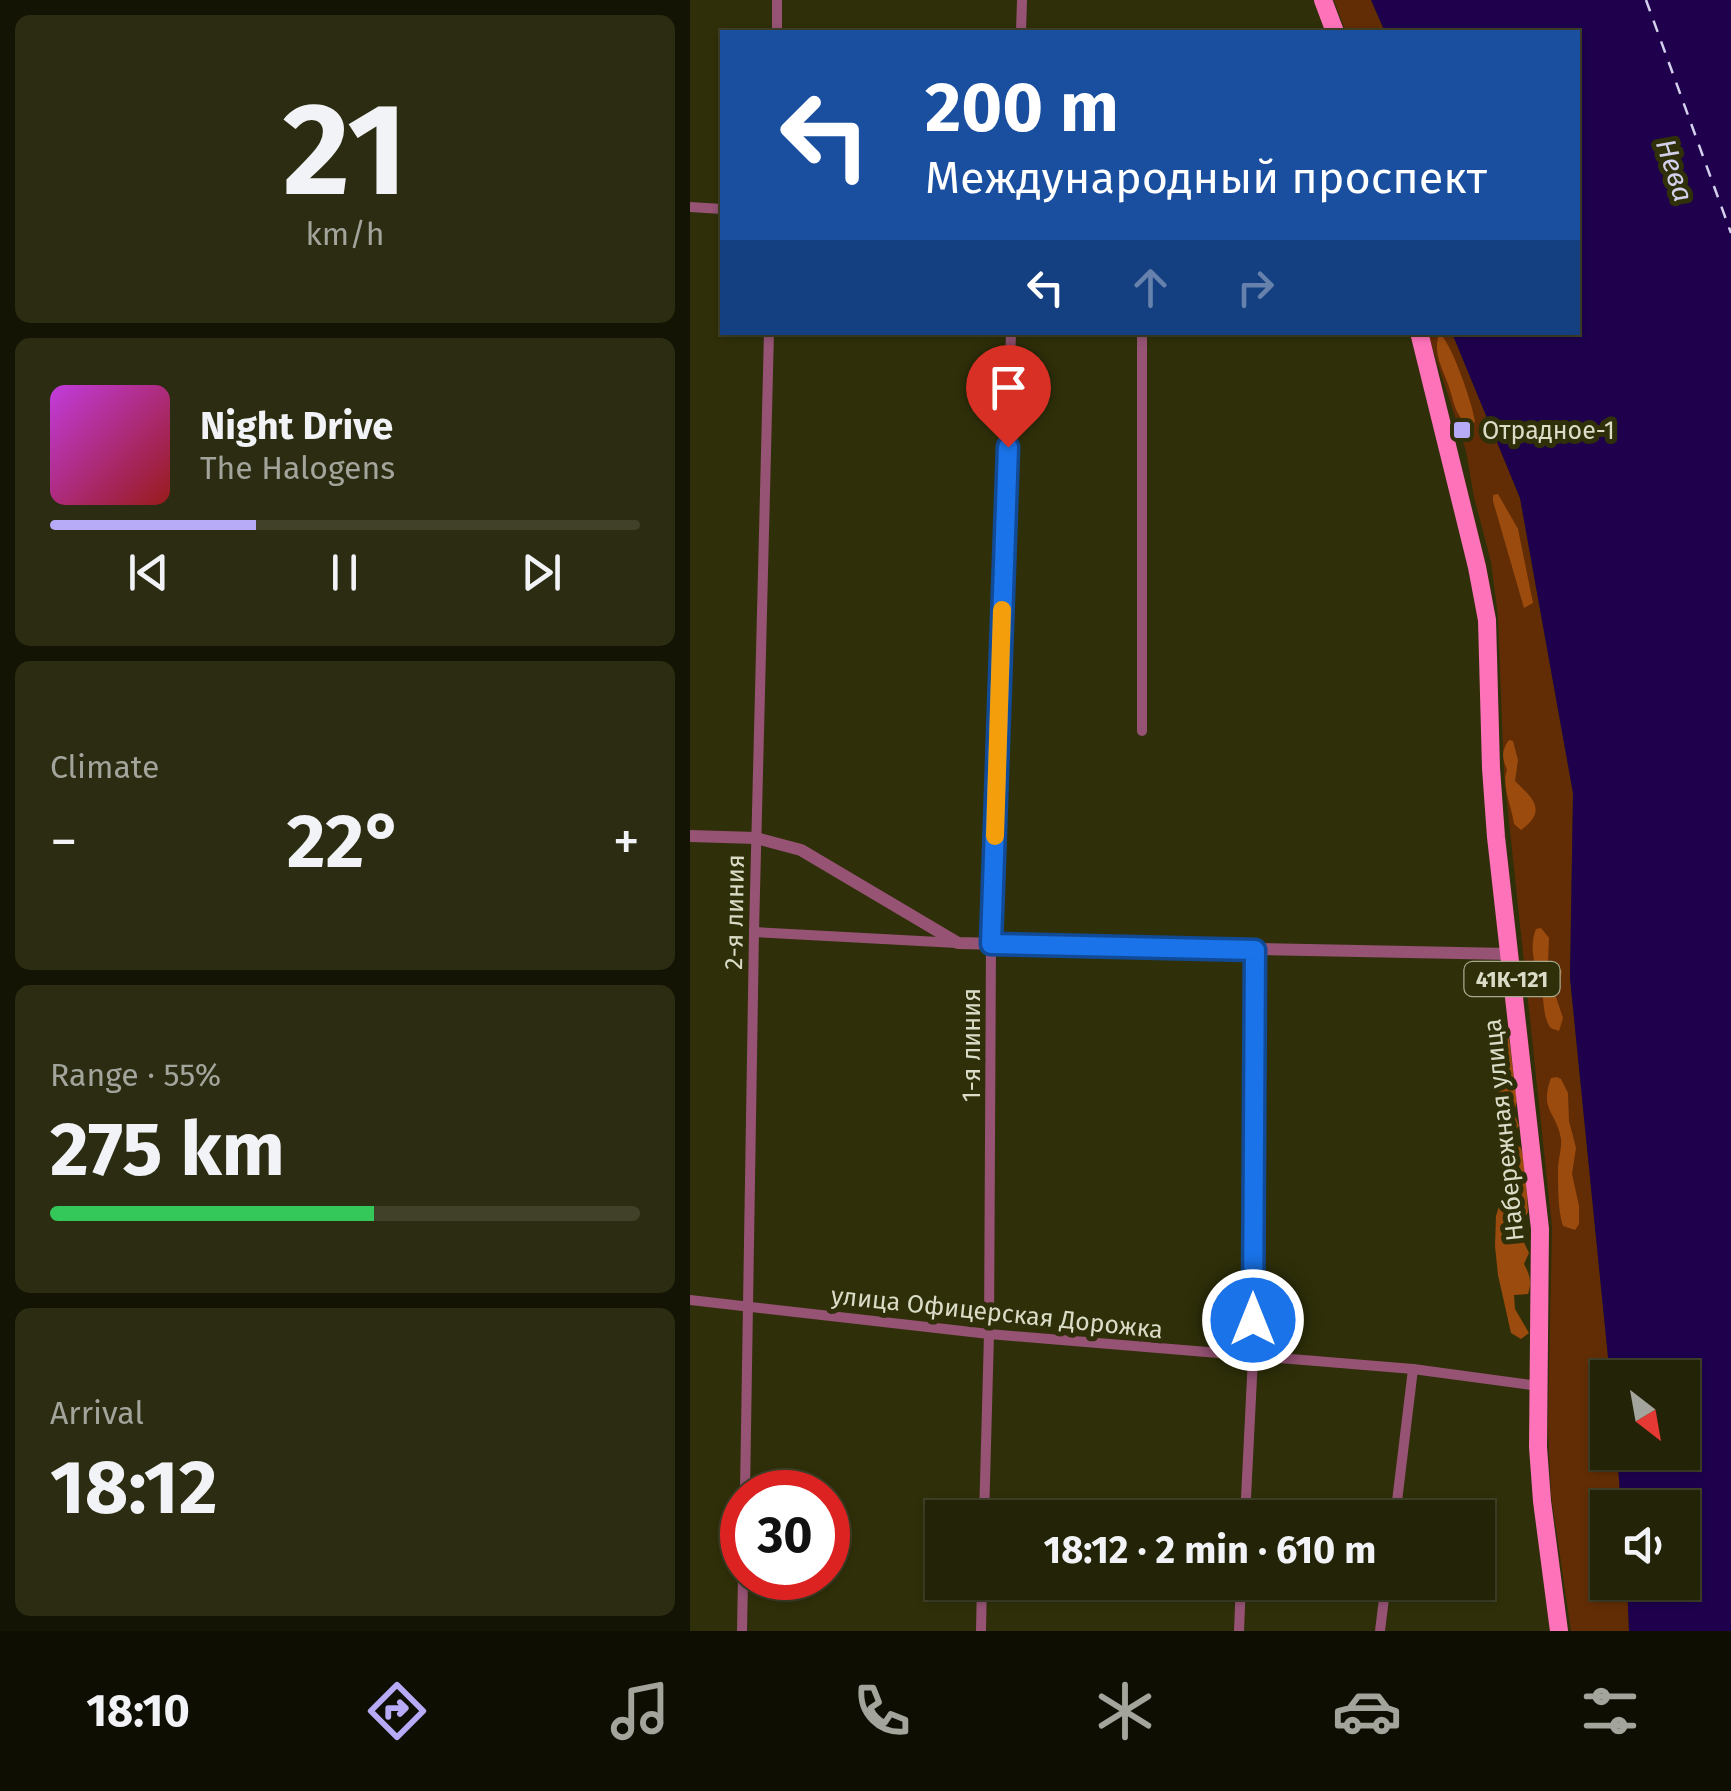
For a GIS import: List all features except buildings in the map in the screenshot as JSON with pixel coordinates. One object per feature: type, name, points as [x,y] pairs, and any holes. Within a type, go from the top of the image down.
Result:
[{"type":"main road","points":[[1322,0],[1334,30]]},
{"type":"main road","name":"Набережная улица","points":[[1420,335],[1487,620],[1491,768],[1540,1229],[1538,1447],[1560,1631]]},
{"type":"street","points":[[776,30],[778,0]]},
{"type":"street","points":[[1021,30],[1022,0]]},
{"type":"street","points":[[690,208],[720,208]]},
{"type":"street","name":"2-я линия","points":[[745,1470],[769,335]]},
{"type":"street","name":"1-я линия","points":[[985,1500],[990,1334],[991,944],[1011,335]]},
{"type":"street","points":[[1142,335],[1142,731]]},
{"type":"street","points":[[690,836],[756,838],[801,850],[958,943]]},
{"type":"street","points":[[754,932],[991,944],[1509,954]]},
{"type":"street","points":[[1246,1500],[1253,1357],[1255,950]]},
{"type":"street","name":"улица Офицерская Дорожка","points":[[690,1300],[990,1334],[1413,1368],[1540,1386]]},
{"type":"street","points":[[1396,1500],[1413,1368]]},
{"type":"street","points":[[742,1631],[743,1600]]},
{"type":"street","points":[[981,1631],[982,1600]]},
{"type":"street","points":[[1239,1631],[1240,1600]]},
{"type":"street","points":[[1380,1631],[1384,1600]]},
{"type":"shaded area","points":[[1334,0],[1371,0],[1384,30],[1345,30]]},
{"type":"shaded area","points":[[1429,335],[1453,335],[1520,498],[1573,793],[1570,978],[1608,1360],[1590,1360],[1590,1470],[1618,1470],[1620,1490],[1590,1490],[1590,1600],[1628,1600],[1629,1631],[1571,1631],[1551,1494],[1548,1426],[1552,1227],[1504,774],[1498,616],[1491,562],[1466,451]]},
{"type":"shaded area","points":[[1442,336],[1471,403],[1475,422],[1470,426],[1458,413],[1439,361],[1437,343]]},
{"type":"shaded area","points":[[1498,494],[1518,529],[1533,603],[1524,608],[1493,501],[1493,495]]},
{"type":"shaded area","points":[[1509,740],[1513,741],[1518,760],[1515,781],[1536,810],[1521,830],[1514,824],[1506,789],[1503,755]]},
{"type":"shaded area","points":[[1541,928],[1549,938],[1548,963],[1562,971],[1556,997],[1563,1018],[1559,1031],[1547,1021],[1534,958],[1534,936],[1536,929]]},
{"type":"shaded area","points":[[1504,1037],[1509,1039],[1517,1101],[1514,1112],[1519,1126],[1512,1132],[1511,1140],[1521,1148],[1525,1163],[1528,1212],[1518,1230],[1529,1253],[1524,1264],[1530,1286],[1528,1294],[1514,1295],[1515,1309],[1529,1333],[1521,1339],[1511,1333],[1495,1246],[1496,1216],[1512,1165],[1496,1102],[1497,1042]]},
{"type":"shaded area","points":[[1557,1077],[1568,1093],[1569,1121],[1576,1148],[1572,1174],[1579,1224],[1575,1230],[1563,1226],[1559,1206],[1561,1139],[1547,1098],[1551,1078]]},
{"type":"water","name":"Нева","points":[[1371,0],[1731,0],[1731,1631],[1629,1631],[1628,1600],[1700,1600],[1700,1490],[1620,1490],[1618,1470],[1700,1470],[1700,1360],[1608,1360],[1570,978],[1573,793],[1520,498],[1453,335],[1580,335],[1580,30],[1384,30]]},
{"type":"ferry route","points":[[1646,0],[1731,233]]},
{"type":"slow traffic","points":[[995,836],[1002,610]]},
{"type":"place","name":"Отрадное-1","points":[[1462,430]]},
{"type":"route","points":[[1008,447],[991,944],[1255,950],[1253,1320]]}]
